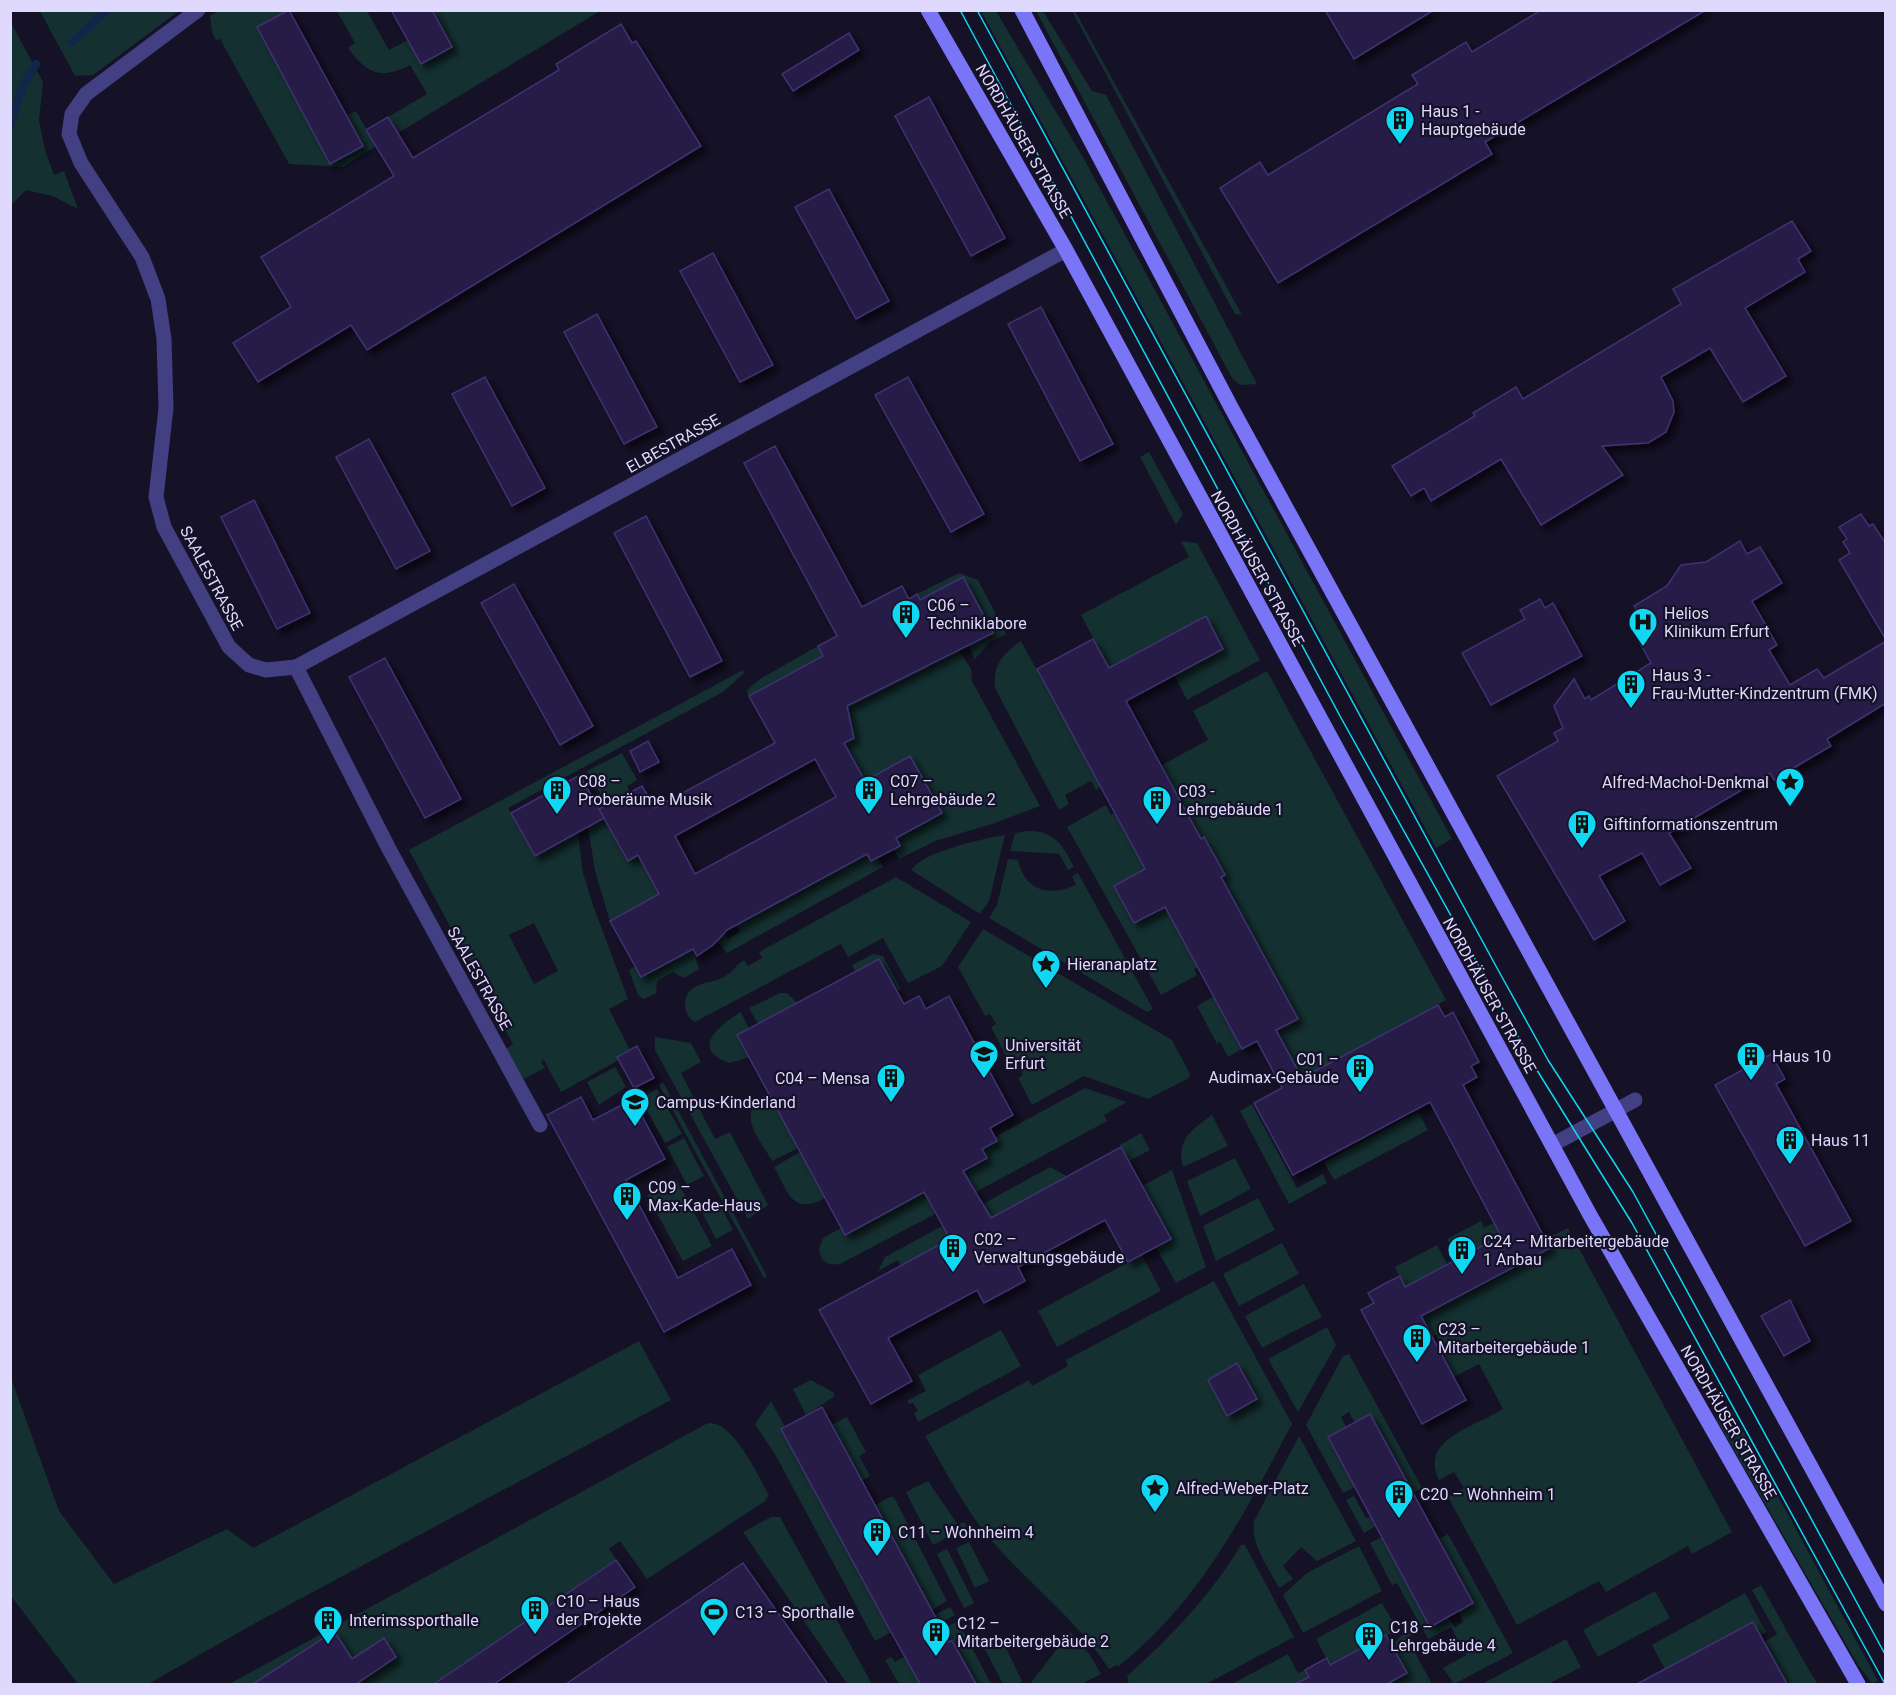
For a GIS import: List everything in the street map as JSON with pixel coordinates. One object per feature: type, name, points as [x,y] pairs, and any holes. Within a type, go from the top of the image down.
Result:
[{"type":"main road","name":"NORDHÄUSER STRASSE","points":[[928,10],[1066,250],[1552,1145],[1858,1684]]},
{"type":"main road","points":[[1022,10],[1232,409],[1886,1604]]},
{"type":"street","name":"SAALESTRASSE","points":[[198,10],[97,85],[77,105],[69,124],[72,148],[148,269],[162,318],[166,408],[157,479],[160,516],[229,648],[249,664],[266,670],[296,667],[390,849],[540,1125]]},
{"type":"street","name":"ELBESTRASSE","points":[[296,667],[1066,250]]},
{"type":"street","points":[[1552,1145],[1635,1100]]},
{"type":"green space","points":[[40,11],[179,11],[93,75],[75,76]]},
{"type":"green space","points":[[218,11],[288,11],[257,27],[330,163],[346,116],[356,111],[376,146],[343,167],[289,164],[220,39],[216,40],[212,32],[210,16]]},
{"type":"green space","points":[[337,11],[367,11],[389,50],[408,40],[421,64],[452,47],[432,11],[600,11],[398,133],[388,117],[427,94],[410,65],[400,70],[383,73],[368,69],[362,64],[348,48],[355,43]]},
{"type":"green space","points":[[981,11],[996,11],[1084,159],[1452,839],[1436,848]]},
{"type":"green space","points":[[1036,11],[1043,11],[1092,91],[1106,95],[1257,384],[1240,385],[1232,378]]},
{"type":"green space","points":[[1072,11],[1075,11],[1242,315],[1235,314]]},
{"type":"green space","points":[[11,23],[43,82],[39,120],[45,150],[54,175],[64,171],[78,209],[53,196],[26,190],[11,205]]},
{"type":"green space","points":[[1149,452],[1183,514],[1176,525],[1140,457]]},
{"type":"green space","points":[[1181,541],[1197,543],[1260,660],[1187,700],[1174,675],[1223,648],[1206,616],[1109,668],[1081,615],[1189,557]]},
{"type":"green space","points":[[959,573],[978,580],[1006,634],[989,643],[975,659],[969,646],[993,633],[963,577],[920,600],[917,594]]},
{"type":"green space","points":[[1021,641],[1101,787],[1096,790],[1091,781],[1065,795],[1069,804],[1059,810],[995,688],[995,673],[1000,661]]},
{"type":"green space","points":[[818,646],[823,656],[749,696],[746,691],[760,679]]},
{"type":"green space","points":[[959,651],[971,669],[972,681],[1040,806],[995,823],[935,841],[899,859],[893,849],[900,846],[896,838],[941,813],[910,757],[865,781],[844,743],[854,737],[844,694],[927,664],[929,667]]},
{"type":"green space","points":[[743,670],[744,673],[723,692],[508,808],[535,856],[578,833],[583,873],[628,999],[609,1009],[630,1050],[617,1057],[619,1060],[561,1092],[544,1060],[541,1062],[545,1068],[522,1080],[506,1049],[513,1044],[409,850]],"holes":[[[534,923],[558,971],[534,984],[509,935]]]},
{"type":"green space","points":[[1267,671],[1446,1000],[1302,1078],[1276,1030],[1298,1018],[1221,877],[1224,874],[1205,838],[1201,839],[1162,765],[1208,740],[1193,711]]},
{"type":"green space","points":[[622,753],[637,780],[627,786],[630,792],[607,805],[587,771]]},
{"type":"green space","points":[[1106,805],[1111,815],[1114,813],[1145,869],[1114,886],[1165,907],[1198,967],[1194,969],[1197,975],[1161,995],[1067,827]]},
{"type":"green space","points":[[604,818],[627,861],[638,855],[659,894],[610,921],[595,871],[588,827]]},
{"type":"green space","points":[[1036,831],[1051,836],[1066,852],[1074,867],[1068,870],[1059,854],[1010,851],[1015,833]]},
{"type":"green space","points":[[1005,835],[989,901],[980,914],[911,870],[918,863],[940,852]]},
{"type":"green space","points":[[867,854],[871,861],[878,858],[883,867],[727,953],[714,938],[724,932],[728,939],[740,932],[737,925]]},
{"type":"green space","points":[[1008,859],[1018,860],[1026,879],[1039,889],[1048,891],[1057,891],[1076,885],[1072,876],[1078,873],[1153,1009],[1147,1012],[989,918],[997,905]]},
{"type":"green space","points":[[896,877],[971,922],[942,966],[908,983],[883,938],[848,957],[841,944],[695,1022],[688,1016],[685,1006],[686,997],[694,987],[721,978],[744,960],[748,966],[762,958],[759,952]]},
{"type":"green space","points":[[983,929],[1172,1040],[1190,1074],[1189,1078],[1148,1099],[1084,1076],[1032,1105],[1018,1078],[1023,1075],[1017,1064],[1011,1066],[991,1027],[996,1024],[990,1014],[985,1016],[958,967]]},
{"type":"green space","points":[[693,949],[699,969],[684,978],[673,972],[657,981],[656,993],[644,999],[638,995],[629,970],[636,966],[642,977]]},
{"type":"green space","points":[[873,954],[883,956],[901,989],[896,991],[879,959],[855,971],[852,965]]},
{"type":"green space","points":[[780,993],[787,993],[797,1003],[758,1024],[749,1008]]},
{"type":"green space","points":[[1213,997],[1242,1049],[1228,1057],[1220,1042],[1217,1044],[1197,1006]]},
{"type":"green space","points":[[741,1012],[749,1029],[737,1036],[749,1057],[730,1063],[718,1058],[711,1051],[709,1044],[717,1030]]},
{"type":"green space","points":[[655,1037],[691,1043],[701,1062],[681,1073],[715,1139],[730,1132],[768,1205],[748,1219],[655,1050]]},
{"type":"green space","points":[[615,1067],[626,1087],[599,1105],[587,1082]]},
{"type":"green space","points":[[663,1082],[767,1276],[764,1278],[659,1085]]},
{"type":"green space","points":[[1085,1088],[1127,1102],[1104,1115],[1107,1121],[974,1193],[963,1171],[987,1158],[982,1149],[997,1140],[995,1137]]},
{"type":"green space","points":[[657,1089],[682,1134],[665,1143],[640,1098]]},
{"type":"green space","points":[[768,1093],[798,1148],[772,1161],[756,1134],[751,1117],[752,1109]]},
{"type":"green space","points":[[1252,1104],[1297,1188],[1323,1174],[1327,1183],[1289,1204],[1240,1111]]},
{"type":"green space","points":[[1418,1112],[1428,1130],[1334,1180],[1324,1162]]},
{"type":"green space","points":[[1212,1115],[1228,1146],[1183,1167],[1182,1150],[1187,1136]]},
{"type":"green space","points":[[1141,1133],[1150,1150],[1129,1161],[1120,1145]]},
{"type":"green space","points":[[684,1138],[704,1176],[687,1185],[667,1147]]},
{"type":"green space","points":[[800,1152],[825,1198],[814,1203],[798,1203],[792,1199],[774,1167]]},
{"type":"green space","points":[[1235,1158],[1251,1189],[1200,1216],[1187,1181]]},
{"type":"green space","points":[[1050,1167],[1067,1176],[991,1218],[987,1211],[984,1212],[981,1205]]},
{"type":"green space","points":[[1172,1170],[1206,1267],[1176,1283],[1156,1247],[1170,1239],[1142,1186]]},
{"type":"green space","points":[[676,1179],[712,1246],[683,1261],[647,1195]]},
{"type":"green space","points":[[924,1192],[935,1214],[840,1264],[828,1264],[821,1257],[819,1249],[823,1238],[841,1228],[845,1235]]},
{"type":"green space","points":[[1258,1198],[1275,1230],[1216,1261],[1203,1226]]},
{"type":"green space","points":[[718,1201],[733,1230],[716,1239],[701,1210]]},
{"type":"green space","points":[[1481,1221],[1484,1228],[1494,1223],[1501,1236],[1457,1259],[1447,1239]]},
{"type":"green space","points":[[942,1226],[950,1239],[901,1266],[898,1260],[878,1271],[885,1257]]},
{"type":"green space","points":[[1568,1228],[1732,1532],[1692,1554],[1688,1546],[1606,1592],[1599,1581],[1517,1625],[1448,1497],[1464,1488],[1454,1472],[1439,1480],[1435,1466],[1436,1454],[1453,1435],[1503,1409],[1479,1364],[1454,1377],[1438,1348],[1442,1346],[1436,1335],[1432,1336],[1421,1316],[1550,1248],[1546,1239]]},
{"type":"green space","points":[[1282,1243],[1299,1274],[1239,1306],[1223,1274]]},
{"type":"green space","points":[[1437,1245],[1447,1264],[1405,1287],[1395,1267]]},
{"type":"green space","points":[[1142,1255],[1161,1291],[1057,1347],[1038,1311]]},
{"type":"green space","name":"Alfred-Weber-Platz","points":[[1214,1281],[1292,1424],[1237,1524],[1197,1585],[1147,1641],[1118,1667],[1117,1665],[1109,1669],[1083,1635],[982,1529],[925,1436],[1029,1380],[1032,1386],[1068,1366],[1066,1360]]},
{"type":"green space","points":[[1304,1284],[1322,1317],[1262,1348],[1245,1316]]},
{"type":"green space","points":[[1327,1327],[1336,1345],[1298,1412],[1268,1359]]},
{"type":"green space","points":[[1001,1330],[1021,1366],[918,1422],[914,1413],[918,1411],[913,1403],[909,1404],[907,1401],[926,1391],[918,1375]]},
{"type":"green space","points":[[639,1341],[671,1400],[259,1621],[148,1684],[78,1684],[11,1596],[11,1378],[59,1511],[114,1584],[227,1529],[253,1548]]},
{"type":"green space","points":[[1349,1354],[1422,1488],[1413,1493],[1371,1415],[1355,1423],[1349,1412],[1341,1417],[1346,1427],[1328,1438],[1355,1487],[1343,1493],[1306,1425],[1343,1356]]},
{"type":"green space","points":[[811,1380],[833,1392],[835,1396],[806,1415],[793,1389]]},
{"type":"green space","points":[[771,1401],[785,1427],[781,1429],[891,1632],[875,1641],[776,1456],[755,1424]]},
{"type":"green space","points":[[1731,1409],[1878,1681],[1872,1683],[1858,1665],[1716,1419]]},
{"type":"green space","points":[[847,1417],[866,1452],[859,1456],[870,1476],[862,1481],[832,1425]]},
{"type":"green space","points":[[708,1423],[718,1425],[736,1440],[752,1463],[769,1495],[765,1501],[647,1579],[620,1541],[609,1549],[616,1559],[434,1684],[229,1684]]},
{"type":"green space","points":[[1299,1436],[1356,1541],[1317,1561],[1301,1547],[1283,1566],[1293,1579],[1279,1588],[1258,1547],[1254,1521]]},
{"type":"green space","points":[[928,1481],[958,1525],[964,1522],[967,1527],[933,1545],[906,1492]]},
{"type":"green space","points":[[1354,1496],[1366,1518],[1371,1517],[1376,1526],[1364,1533],[1346,1500]]},
{"type":"green space","points":[[894,1497],[947,1601],[932,1610],[875,1505]]},
{"type":"green space","points":[[771,1517],[780,1517],[872,1684],[847,1684],[743,1532]]},
{"type":"green space","points":[[1430,1521],[1440,1539],[1448,1534],[1513,1653],[1454,1684],[1443,1668],[1466,1655],[1451,1627],[1428,1639],[1397,1583],[1392,1585],[1370,1543],[1382,1537],[1455,1627],[1463,1622],[1458,1611],[1472,1603]]},
{"type":"green space","points":[[969,1542],[989,1581],[975,1588],[956,1548]]},
{"type":"green space","points":[[1241,1545],[1245,1545],[1294,1637],[1206,1684],[1129,1684],[1127,1676],[1203,1599]]},
{"type":"green space","points":[[1359,1546],[1382,1591],[1303,1633],[1283,1595],[1307,1573]]},
{"type":"green space","points":[[947,1549],[974,1603],[964,1608],[937,1554]]},
{"type":"green space","points":[[1761,1585],[1818,1684],[1787,1684],[1764,1642],[1777,1634],[1752,1590]]},
{"type":"green space","points":[[1655,1591],[1670,1618],[1598,1657],[1583,1630]]},
{"type":"green space","points":[[1745,1593],[1766,1632],[1760,1635],[1753,1622],[1665,1669],[1652,1645]]},
{"type":"green space","points":[[1382,1603],[1393,1622],[1394,1632],[1330,1665],[1316,1639]]},
{"type":"green space","points":[[950,1607],[955,1615],[898,1645],[891,1632],[920,1623]]},
{"type":"green space","points":[[1404,1617],[1413,1634],[1407,1638],[1432,1684],[1387,1684],[1407,1673],[1392,1645],[1404,1633]]},
{"type":"green space","points":[[958,1621],[991,1684],[976,1684],[952,1641],[933,1651],[926,1638]]},
{"type":"green space","points":[[1070,1632],[1090,1655],[1101,1674],[1081,1684],[1030,1684]]},
{"type":"green space","points":[[1001,1638],[1022,1681],[1018,1684],[1003,1684],[983,1646]]},
{"type":"green space","points":[[1566,1639],[1581,1667],[1548,1684],[1482,1684]]},
{"type":"green space","points":[[909,1654],[909,1664],[920,1684],[899,1684],[885,1660],[891,1657],[895,1662]]},
{"type":"green space","points":[[1288,1654],[1298,1673],[1305,1670],[1309,1677],[1295,1684],[1232,1684]]},
{"type":"building","points":[[289,10],[363,146],[330,164],[257,27]]},
{"type":"building","points":[[391,10],[432,10],[452,47],[421,64]]},
{"type":"building","points":[[1325,10],[1434,10],[1354,59]]},
{"type":"building","name":"Haus 1 - Hauptgebäude","points":[[1541,10],[1706,10],[1485,142],[1492,154],[1278,283],[1220,188],[1260,162],[1268,175],[1418,84],[1412,75],[1466,42],[1472,52]]},
{"type":"building","points":[[621,24],[632,43],[636,41],[701,146],[367,350],[351,325],[258,382],[233,343],[291,307],[261,257],[394,176],[366,130],[388,117],[413,158],[559,70],[556,64]]},
{"type":"building","points":[[849,33],[859,50],[793,91],[782,74]]},
{"type":"building","points":[[929,97],[1005,238],[971,256],[895,116]]},
{"type":"building","points":[[829,189],[889,301],[856,319],[795,207]]},
{"type":"building","points":[[1792,221],[1811,251],[1798,259],[1805,272],[1745,308],[1786,376],[1743,402],[1710,348],[1661,377],[1673,401],[1674,412],[1666,432],[1648,443],[1602,446],[1623,475],[1541,525],[1501,459],[1431,501],[1424,488],[1411,496],[1392,466],[1475,416],[1473,413],[1516,387],[1523,399],[1681,304],[1673,289]]},
{"type":"building","points":[[713,253],[773,365],[740,382],[680,271]]},
{"type":"building","points":[[1041,307],[1113,444],[1080,461],[1008,324]]},
{"type":"building","points":[[597,314],[657,427],[624,444],[564,332]]},
{"type":"building","points":[[485,377],[545,488],[512,506],[452,394]]},
{"type":"building","points":[[908,377],[984,514],[951,532],[875,395]]},
{"type":"building","points":[[369,439],[430,551],[396,569],[336,457]]},
{"type":"building","name":"C07 – Lehrgebäude 2","points":[[775,446],[862,607],[902,586],[909,599],[917,594],[920,600],[963,577],[993,633],[847,706],[854,738],[844,743],[865,781],[910,756],[942,813],[896,838],[900,846],[871,861],[867,854],[727,930],[713,945],[697,956],[693,949],[641,977],[610,921],[659,894],[638,855],[628,861],[599,809],[642,786],[655,808],[775,743],[749,696],[823,656],[818,646],[837,636],[744,463]],"holes":[[[815,759],[836,797],[695,874],[675,836]]]},
{"type":"building","points":[[254,500],[310,613],[277,629],[221,517]]},
{"type":"building","name":"Haus 3 - Frau-Mutter-Kindzentrum (FMK)","points":[[1861,514],[1869,526],[1873,524],[1886,544],[1886,640],[1839,560],[1850,553],[1843,542],[1847,539],[1839,527]]},
{"type":"building","points":[[646,516],[722,661],[690,677],[614,533]]},
{"type":"building","name":"Haus 3 - Frau-Mutter-Kindzentrum (FMK)","points":[[1740,541],[1747,554],[1760,547],[1782,583],[1752,601],[1777,645],[1769,650],[1790,685],[1817,669],[1824,678],[1886,641],[1886,703],[1827,739],[1831,746],[1774,780],[1770,773],[1669,833],[1691,868],[1660,885],[1642,853],[1599,876],[1625,921],[1594,940],[1497,776],[1558,741],[1554,733],[1563,728],[1554,706],[1574,679],[1585,699],[1589,696],[1591,700],[1651,663],[1630,626],[1642,618],[1634,606],[1667,586],[1681,565],[1706,562]]},
{"type":"building","points":[[514,584],[593,726],[560,745],[481,603]]},
{"type":"building","points":[[1540,599],[1545,608],[1553,603],[1582,656],[1491,705],[1462,653],[1525,619],[1520,610]]},
{"type":"building","points":[[1206,616],[1223,649],[1126,701],[1201,839],[1204,837],[1225,875],[1221,877],[1298,1019],[1276,1030],[1302,1078],[1438,1005],[1445,1017],[1453,1012],[1479,1062],[1471,1066],[1477,1077],[1463,1085],[1550,1248],[1421,1316],[1466,1400],[1422,1424],[1361,1310],[1374,1303],[1368,1293],[1400,1276],[1405,1287],[1501,1236],[1430,1102],[1293,1175],[1254,1103],[1282,1088],[1257,1041],[1242,1049],[1165,907],[1134,923],[1114,886],[1145,869],[1037,669],[1093,639],[1109,668]]},
{"type":"building","points":[[385,658],[461,799],[425,818],[349,677]]},
{"type":"building","points":[[648,741],[659,762],[640,772],[630,751]]},
{"type":"building","name":"C08 – Proberäume Musik","points":[[580,775],[604,818],[535,856],[511,813]]},
{"type":"building","name":"C04 – Mensa","points":[[879,959],[904,1004],[919,996],[926,1009],[949,996],[1013,1115],[990,1128],[997,1141],[982,1149],[987,1158],[963,1171],[991,1218],[1121,1147],[1171,1239],[1128,1262],[1105,1220],[1018,1267],[1025,1281],[984,1303],[977,1290],[888,1338],[912,1381],[871,1404],[819,1310],[950,1239],[924,1192],[845,1235],[737,1035]]},
{"type":"building","points":[[637,1046],[654,1078],[634,1088],[617,1057]]},
{"type":"building","name":"Haus 11","points":[[1771,1054],[1785,1079],[1776,1084],[1851,1221],[1805,1246],[1715,1085]]},
{"type":"building","name":"C09 – Max-Kade-Haus","points":[[581,1097],[593,1120],[633,1099],[665,1159],[626,1180],[678,1278],[732,1249],[751,1285],[664,1332],[547,1115]]},
{"type":"building","points":[[1790,1300],[1810,1341],[1784,1356],[1761,1316]]},
{"type":"building","points":[[1237,1363],[1257,1399],[1227,1416],[1208,1380]]},
{"type":"building","name":"C11 – Wohnheim 4","points":[[822,1407],[949,1642],[952,1641],[976,1684],[920,1684],[891,1632],[781,1429]]},
{"type":"building","name":"C20 – Wohnheim 1","points":[[1370,1414],[1473,1603],[1430,1627],[1328,1437]]},
{"type":"building","name":"C10 – Haus der Projekte","points":[[616,1560],[635,1587],[494,1684],[434,1684]]},
{"type":"building","name":"C13 – Sporthalle","points":[[743,1563],[828,1684],[566,1684]]},
{"type":"building","points":[[1753,1622],[1787,1684],[1637,1684]]},
{"type":"building","name":"Interimssporthalle","points":[[334,1631],[352,1659],[384,1638],[396,1657],[356,1684],[253,1684]]},
{"type":"building","name":"C18 – Lehrgebäude 4","points":[[1386,1635],[1407,1673],[1387,1684],[1295,1684],[1309,1677],[1305,1670],[1327,1658],[1330,1665]]},
{"type":"waterway","points":[[72,42],[107,10]]},
{"type":"waterway","points":[[10,125],[24,83],[36,64]]},
{"type":"tram line","points":[[960,10],[1340,716],[1535,1067],[1632,1223],[1885,1684]]},
{"type":"tram line","points":[[977,10],[1497,968],[1548,1060],[1633,1192],[1886,1656]]},
{"type":"place","name":"Haus 1 - Hauptgebäude","points":[[1400,146]]},
{"type":"place","name":"C06 – Techniklabore","points":[[906,640]]},
{"type":"place","name":"Helios Klinikum Erfurt","points":[[1643,648]]},
{"type":"place","name":"Haus 3 - Frau-Mutter-Kindzentrum (FMK)","points":[[1631,710]]},
{"type":"place","name":"Alfred-Machol-Denkmal","points":[[1790,808]]},
{"type":"place","name":"C08 – Proberäume Musik","points":[[557,816]]},
{"type":"place","name":"C07 – Lehrgebäude 2","points":[[869,816]]},
{"type":"place","name":"C03 - Lehrgebäude 1","points":[[1157,826]]},
{"type":"place","name":"Giftinformationszentrum","points":[[1582,850]]},
{"type":"place","name":"Hieranaplatz","points":[[1046,990]]},
{"type":"place","name":"Universität Erfurt","points":[[984,1080]]},
{"type":"place","name":"Haus 10","points":[[1751,1082]]},
{"type":"place","name":"C01 – Audimax-Gebäude","points":[[1360,1094]]},
{"type":"place","name":"C04 – Mensa","points":[[891,1104]]},
{"type":"place","name":"Campus-Kinderland","points":[[635,1128]]},
{"type":"place","name":"Haus 11","points":[[1790,1166]]},
{"type":"place","name":"C09 – Max-Kade-Haus","points":[[627,1222]]},
{"type":"place","name":"C02 – Verwaltungsgebäude","points":[[953,1274]]},
{"type":"place","name":"C24 – Mitarbeitergebäude 1 Anbau","points":[[1462,1276]]},
{"type":"place","name":"C23 – Mitarbeitergebäude 1","points":[[1417,1364]]},
{"type":"place","name":"Alfred-Weber-Platz","points":[[1155,1514]]},
{"type":"place","name":"C20 – Wohnheim 1","points":[[1399,1520]]},
{"type":"place","name":"C11 – Wohnheim 4","points":[[877,1558]]},
{"type":"place","name":"C10 – Haus der Projekte","points":[[535,1636]]},
{"type":"place","name":"C13 – Sporthalle","points":[[714,1638]]},
{"type":"place","name":"Interimssporthalle","points":[[328,1646]]},
{"type":"place","name":"C12 – Mitarbeitergebäude 2","points":[[936,1658]]},
{"type":"place","name":"C18 – Lehrgebäude 4","points":[[1369,1662]]}]
